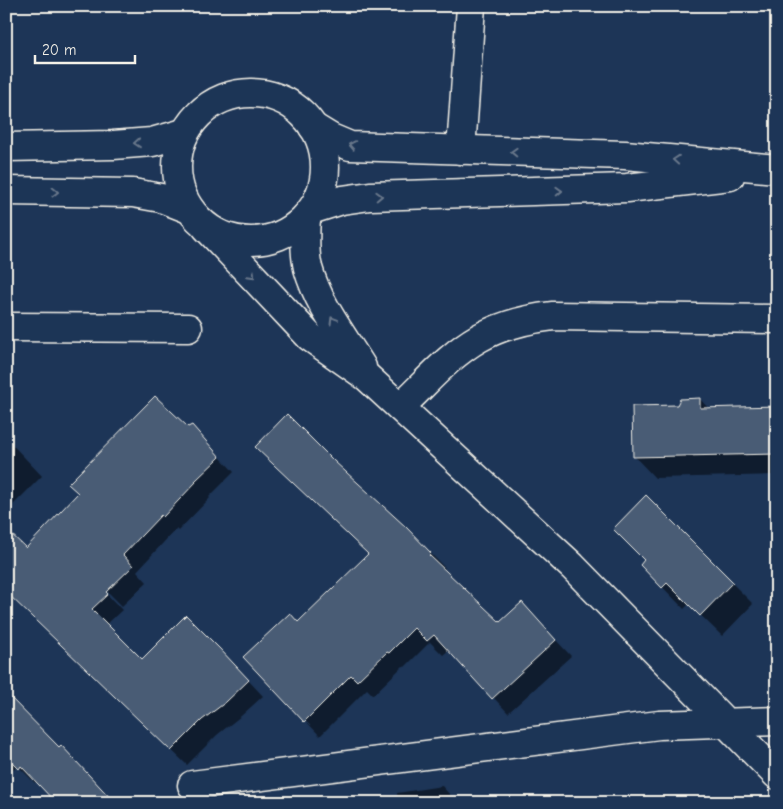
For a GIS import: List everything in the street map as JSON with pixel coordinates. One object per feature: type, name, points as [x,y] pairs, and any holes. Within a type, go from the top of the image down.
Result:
[{"type":"street","points":[[461,150],[472,6]]},
{"type":"street","points":[[6,191],[133,193],[161,198],[198,218],[229,239],[255,242],[278,238],[298,226],[310,213],[324,187],[326,164],[321,140],[310,120],[292,104],[270,95],[247,92],[222,98],[200,112],[184,133],[177,158],[178,184],[198,218],[310,337],[368,377],[572,566],[777,775]]},
{"type":"street","points":[[313,127],[330,138],[350,146],[625,155],[777,170]]},
{"type":"street","points":[[6,146],[113,145],[152,142],[184,133]]},
{"type":"street","points":[[310,213],[342,200],[370,196],[627,188],[777,170]]},
{"type":"street","points":[[310,213],[305,238],[307,266],[317,294],[368,377]]},
{"type":"street","points":[[400,408],[453,357],[478,338],[528,319],[553,316],[777,319]]},
{"type":"street","points":[[6,327],[188,328]]},
{"type":"street","points":[[192,785],[659,725],[777,722]]},
{"type":"building","points":[[155,396],[188,427],[192,425],[220,457],[195,481],[163,517],[161,515],[123,555],[133,566],[106,592],[108,594],[92,609],[142,659],[186,615],[249,680],[226,702],[202,720],[171,751],[6,592],[6,529],[26,548],[78,493],[68,484]]},
{"type":"building","points":[[700,398],[700,408],[777,406],[777,454],[633,457],[632,406],[677,405],[680,399]]},
{"type":"building","points":[[287,414],[334,461],[406,527],[431,553],[429,555],[500,622],[522,602],[556,640],[492,699],[434,635],[427,641],[414,628],[357,681],[351,675],[304,722],[243,657],[290,613],[298,622],[368,554],[255,447]]},
{"type":"building","points":[[646,495],[733,582],[700,616],[667,583],[662,588],[640,565],[644,560],[613,529]]},
{"type":"building","points":[[6,693],[59,747],[61,745],[115,803],[56,803],[21,766],[19,769],[6,756]]}]
